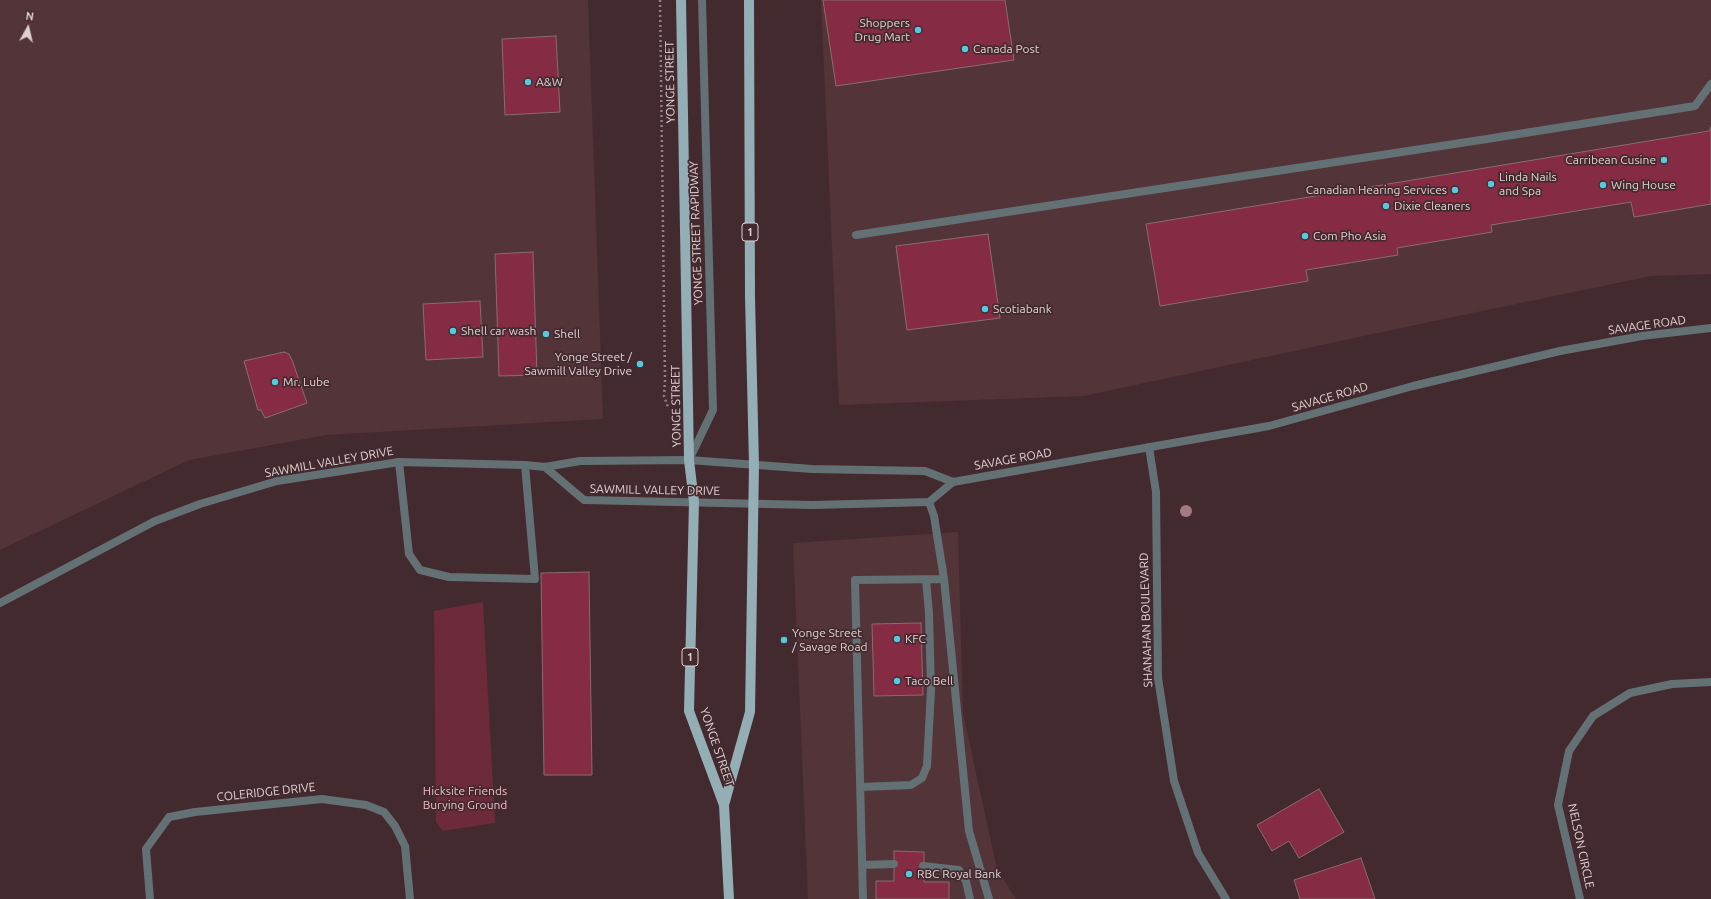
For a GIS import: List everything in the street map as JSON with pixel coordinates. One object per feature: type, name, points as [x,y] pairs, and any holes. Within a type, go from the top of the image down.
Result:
[{"type":"main road","name":"YONGE STREET","points":[[681,0],[689,460],[694,502],[689,711],[724,805],[729,899]]},
{"type":"main road","name":"YONGE STREET","points":[[724,805],[750,712],[754,465],[750,297],[749,0]]},
{"type":"street","name":"YONGE STREET RAPIDWAY","points":[[689,460],[713,410],[702,0]]},
{"type":"street","points":[[856,235],[1695,106],[1711,84]]},
{"type":"street","name":"SAVAGE ROAD","points":[[929,502],[953,482],[1268,426],[1413,386],[1560,351],[1642,336],[1711,328]]},
{"type":"street","name":"SHANAHAN BOULEVARD","points":[[1149,447],[1156,492],[1158,678],[1174,781],[1198,853],[1226,899]]},
{"type":"street","name":"SAWMILL VALLEY DRIVE","points":[[0,603],[155,521],[200,504],[277,481],[399,462],[525,465],[545,467],[580,461],[689,460],[754,465]]},
{"type":"street","points":[[399,462],[408,554],[420,570],[449,577],[535,579],[525,465]]},
{"type":"street","points":[[754,465],[812,470],[925,471],[953,482]]},
{"type":"street","name":"SAWMILL VALLEY DRIVE","points":[[545,467],[584,500],[753,504]]},
{"type":"street","points":[[753,504],[813,505],[929,502],[934,516],[944,579],[969,831],[988,899]]},
{"type":"street","points":[[863,899],[855,580],[944,579]]},
{"type":"street","points":[[861,787],[911,785],[922,778],[927,766],[931,690],[929,613],[926,580]]},
{"type":"street","name":"NELSON CIRCLE","points":[[1580,899],[1558,805],[1569,751],[1593,716],[1630,693],[1672,684],[1711,682]]},
{"type":"street","name":"COLERIDGE DRIVE","points":[[150,899],[146,849],[169,817],[196,812],[322,798],[366,805],[384,812],[405,846],[410,899]]},
{"type":"street","points":[[862,865],[894,864]]},
{"type":"street","points":[[924,866],[959,870],[966,881],[970,899]]},
{"type":"shaded area","points":[[0,0],[588,0],[603,419],[327,435],[189,460],[0,550]]},
{"type":"shaded area","points":[[821,0],[1711,0],[1711,274],[1651,276],[1084,396],[839,405]]},
{"type":"shaded area","points":[[958,532],[963,713],[997,869],[1016,899],[808,899],[793,543]]},
{"type":"green space","name":"Hicksite Friends Burying Ground","points":[[483,602],[495,823],[442,831],[436,822],[434,611]]},
{"type":"building","name":"Shoppers Drug Mart","points":[[823,0],[1005,0],[1014,60],[836,86]]},
{"type":"building","points":[[556,36],[560,112],[505,115],[502,39]]},
{"type":"building","points":[[1711,127],[1711,204],[1634,217],[1631,202],[1491,225],[1492,232],[1397,248],[1398,255],[1306,270],[1308,281],[1160,306],[1146,224],[1709,131]]},
{"type":"building","points":[[988,234],[1000,318],[907,330],[896,246]]},
{"type":"building","points":[[533,252],[537,375],[499,376],[495,254]]},
{"type":"building","name":"Shell car wash","points":[[480,301],[483,357],[426,360],[423,304]]},
{"type":"building","name":"Mr. Lube","points":[[284,352],[289,354],[292,360],[307,403],[265,418],[261,410],[258,410],[244,361]]},
{"type":"building","points":[[589,572],[592,775],[544,775],[541,573]]},
{"type":"building","points":[[921,623],[923,695],[874,696],[872,624]]},
{"type":"building","points":[[1319,789],[1344,832],[1299,858],[1289,841],[1272,851],[1257,825]]},
{"type":"building","name":"RBC Royal Bank","points":[[894,851],[924,852],[924,882],[949,882],[949,899],[876,899],[876,881],[894,881]]},
{"type":"building","points":[[1361,858],[1375,899],[1300,899],[1294,880]]},
{"type":"place","name":"Shoppers Drug Mart","points":[[918,30]]},
{"type":"place","name":"Canada Post","points":[[965,49]]},
{"type":"place","name":"A&W","points":[[528,82]]},
{"type":"place","name":"Carribean Cusine","points":[[1664,160]]},
{"type":"place","name":"Linda Nails and Spa","points":[[1491,184]]},
{"type":"place","name":"Wing House","points":[[1603,185]]},
{"type":"place","name":"Canadian Hearing Services","points":[[1455,190]]},
{"type":"place","name":"Dixie Cleaners","points":[[1386,206]]},
{"type":"place","name":"Com Pho Asia","points":[[1305,236]]},
{"type":"place","name":"Scotiabank","points":[[985,309]]},
{"type":"place","name":"Shell car wash","points":[[453,331]]},
{"type":"place","name":"Shell","points":[[546,334]]},
{"type":"place","name":"Yonge Street / Sawmill Valley Drive","points":[[640,364]]},
{"type":"place","name":"Mr. Lube","points":[[275,382]]},
{"type":"place","name":"KFC","points":[[897,639]]},
{"type":"place","name":"Yonge Street / Savage Road","points":[[784,640]]},
{"type":"place","name":"Taco Bell","points":[[897,681]]},
{"type":"place","name":"RBC Royal Bank","points":[[909,874]]}]
